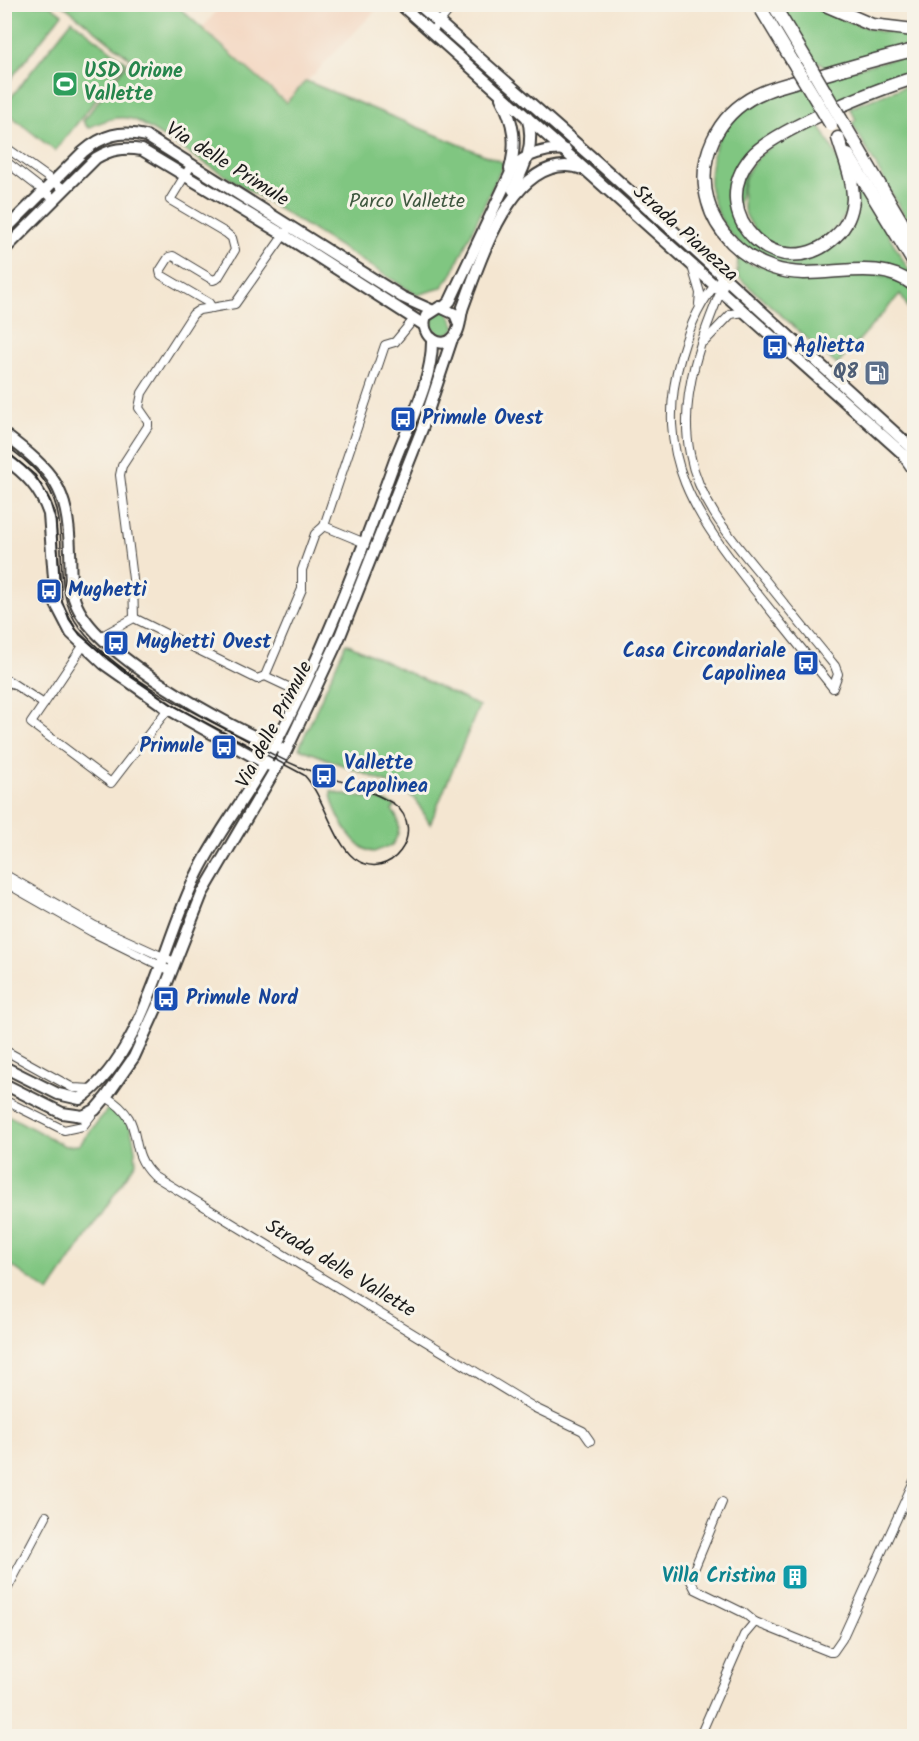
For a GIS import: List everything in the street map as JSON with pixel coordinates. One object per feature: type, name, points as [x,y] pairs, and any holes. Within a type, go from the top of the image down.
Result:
[{"type":"main road","name":"Strada Pianezza","points":[[400,4],[911,457]]},
{"type":"main road","name":"Strada Pianezza","points":[[418,4],[725,277],[911,457]]},
{"type":"main road","points":[[759,4],[801,63],[836,122],[915,243]]},
{"type":"main road","points":[[773,4],[801,63]]},
{"type":"main road","points":[[823,4],[872,25],[915,30]]},
{"type":"main road","points":[[915,50],[774,88],[748,100],[733,112],[717,132],[707,155],[705,176],[709,208],[721,230],[742,252],[763,264],[801,273],[876,270],[897,274],[915,285]]},
{"type":"main road","points":[[498,75],[527,118],[531,131],[528,156],[509,205],[486,252],[452,339],[440,342],[432,339],[426,333],[424,325],[426,316],[431,310],[444,307],[450,301],[508,175],[517,162],[528,156],[564,149],[604,168]]},
{"type":"main road","points":[[836,122],[838,138],[852,183],[853,198],[849,215],[840,232],[822,247],[800,255],[776,252],[756,241],[746,230],[736,205],[738,180],[752,156],[787,130],[915,78]]},
{"type":"main road","points":[[498,93],[512,119],[514,134],[514,150],[508,175]]},
{"type":"main road","name":"Via delle Primule","points":[[4,231],[96,141],[111,134],[128,132],[146,136],[192,164],[424,325]]},
{"type":"main road","points":[[838,138],[915,263]]},
{"type":"main road","name":"Via delle Primule","points":[[4,250],[96,158],[109,151],[128,147],[142,150],[402,297],[431,310]]},
{"type":"main road","points":[[509,205],[529,179],[546,168],[574,166],[589,171]]},
{"type":"main road","points":[[444,307],[455,314],[459,324]]},
{"type":"main road","name":"Via delle Primule","points":[[94,1089],[108,1073],[130,1036],[197,873],[265,762],[301,693],[365,543],[425,378],[432,339]]},
{"type":"main road","name":"Via delle Primule","points":[[95,1110],[106,1097],[148,1030],[201,894],[286,751],[308,708],[376,548],[435,393],[452,339]]},
{"type":"main road","points":[[4,434],[47,470],[64,499],[69,528],[74,600],[86,622],[100,637],[140,669],[177,693],[286,751]]},
{"type":"main road","points":[[911,457],[915,469]]},
{"type":"main road","points":[[4,458],[32,481],[45,504],[50,531],[56,604],[66,627],[83,646],[168,709],[275,769]]},
{"type":"main road","points":[[365,543],[376,548]]},
{"type":"main road","points":[[4,1067],[71,1099],[80,1099],[94,1089]]},
{"type":"main road","points":[[4,1084],[70,1116],[83,1116],[95,1110]]},
{"type":"street","points":[[431,32],[454,4]]},
{"type":"street","points":[[4,146],[55,180],[64,189]]},
{"type":"street","points":[[4,160],[54,199]]},
{"type":"street","points":[[186,175],[192,164]]},
{"type":"street","name":"Via delle Primule","points":[[186,175],[170,200],[226,233],[232,238],[235,250],[218,278],[213,280],[173,256],[169,257],[160,271],[161,275],[209,303],[212,308]]},
{"type":"street","name":"Via delle Primule","points":[[287,230],[240,299],[228,306],[199,310],[193,314],[142,393],[139,408],[148,421],[148,426],[122,466],[120,475],[133,579],[134,618],[257,679],[265,676],[301,693]]},
{"type":"street","points":[[692,265],[700,292],[699,306],[677,369],[672,410],[675,447],[684,483],[691,500],[714,538],[833,688],[838,674],[835,666],[733,541],[700,487],[689,452],[687,411],[692,374],[718,288]]},
{"type":"street","points":[[699,306],[718,288],[725,277]]},
{"type":"street","points":[[702,346],[726,317],[735,312],[745,312]]},
{"type":"street","name":"Via delle Primule","points":[[265,676],[302,589],[302,570],[315,534],[324,526],[386,345],[395,342],[414,318]]},
{"type":"street","points":[[324,526],[365,543]]},
{"type":"street","points":[[100,637],[134,618]]},
{"type":"street","points":[[83,646],[31,723],[111,783],[168,709]]},
{"type":"street","points":[[7,685],[44,704]]},
{"type":"street","points":[[4,874],[160,963]]},
{"type":"street","points":[[4,882],[52,911],[172,967]]},
{"type":"street","points":[[4,1050],[73,1088],[94,1089]]},
{"type":"street","name":"Strada delle Vallette","points":[[106,1097],[123,1108],[129,1115],[142,1165],[153,1175],[535,1408],[583,1431],[590,1441]]},
{"type":"street","points":[[4,1100],[64,1130],[82,1126],[95,1110]]},
{"type":"street","points":[[722,1502],[690,1579],[695,1589],[744,1612],[755,1622],[825,1652],[833,1652],[842,1639],[915,1481]]},
{"type":"street","points":[[4,1595],[46,1516]]},
{"type":"street","points":[[700,1737],[744,1635],[755,1622]]},
{"type":"shaded area","points":[[222,5],[381,5],[286,103],[202,28]]},
{"type":"green space","points":[[5,4],[50,5],[62,14],[5,86]]},
{"type":"green space","name":"Parco Vallette","points":[[63,5],[176,5],[286,103],[306,81],[504,163],[452,274],[441,288],[417,295],[139,122],[119,118],[88,128],[83,121],[131,59]]},
{"type":"green space","points":[[780,5],[814,5],[847,21],[878,31],[914,35],[914,43],[826,69],[820,62],[815,64]]},
{"type":"green space","name":"USD Orione Vallette","points":[[72,20],[126,62],[55,151],[5,111],[5,105]]},
{"type":"green space","points":[[914,53],[914,74],[749,154],[736,217],[783,258],[842,235],[854,175],[914,279],[803,270],[776,263],[751,252],[732,235],[718,213],[710,183],[716,145],[723,129],[734,116],[770,95],[794,86]]},
{"type":"green space","points":[[914,83],[914,233],[852,123],[856,120],[850,108]]},
{"type":"green space","points":[[818,123],[834,151],[846,181],[848,196],[846,210],[839,224],[818,242],[797,251],[780,250],[763,238],[747,217],[743,200],[746,176],[752,164],[771,147]]},
{"type":"green space","points":[[738,256],[752,265],[874,274],[898,280],[914,291],[914,317],[900,294],[837,365],[737,276]]},
{"type":"green space","points":[[447,309],[456,327],[450,333],[441,335],[432,327],[433,315]]},
{"type":"green space","points":[[346,643],[479,706],[430,824],[415,799],[398,787],[299,748]]},
{"type":"green space","points":[[331,791],[379,800],[395,806],[392,810],[399,827],[392,845],[374,852],[358,844],[339,818]]},
{"type":"green space","points":[[110,1106],[123,1114],[127,1121],[133,1137],[136,1162],[49,1292],[5,1261],[4,1113],[65,1146],[79,1145]]},
{"type":"tram line","points":[[4,444],[38,473],[55,502],[61,539],[62,576],[70,612],[95,645],[133,676],[199,715],[290,763],[359,788],[394,804],[404,815],[407,828],[406,840],[391,860],[380,865],[367,865],[354,858],[340,841],[317,794],[304,775],[169,703],[122,671],[80,635],[69,619],[60,595],[56,522],[49,499],[35,475],[4,449]]},
{"type":"place","name":"USD Orione Vallette","points":[[65,84]]},
{"type":"place","name":"Aglietta","points":[[775,347]]},
{"type":"place","name":"Q8","points":[[877,373]]},
{"type":"place","name":"Primule Ovest","points":[[403,419]]},
{"type":"place","name":"Mughetti","points":[[49,591]]},
{"type":"place","name":"Mughetti Ovest","points":[[116,643]]},
{"type":"place","name":"Casa Circondariale Capolinea","points":[[806,663]]},
{"type":"place","name":"Primule","points":[[224,747]]},
{"type":"place","name":"Vallette Capolinea","points":[[324,776]]},
{"type":"place","name":"Primule Nord","points":[[166,999]]},
{"type":"place","name":"Villa Cristina","points":[[795,1577]]}]
